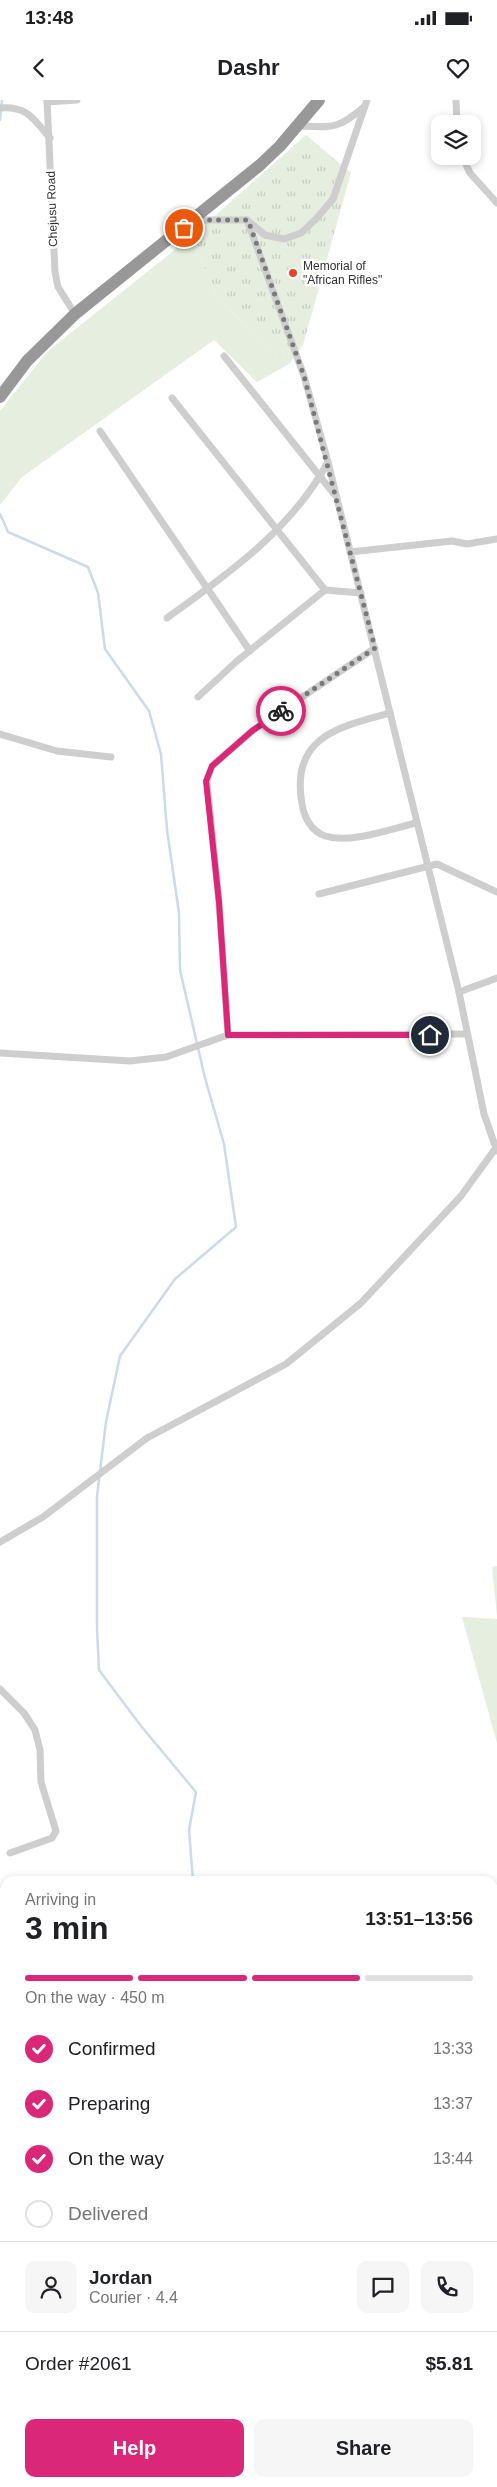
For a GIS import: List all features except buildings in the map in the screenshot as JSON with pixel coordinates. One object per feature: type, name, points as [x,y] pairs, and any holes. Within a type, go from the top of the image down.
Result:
[{"type":"highway","points":[[0,398],[27,361],[75,314],[260,165],[298,126],[319,100]]},
{"type":"street","points":[[15,107],[22,100]]},
{"type":"street","points":[[47,101],[77,100]]},
{"type":"street","points":[[456,100],[457,115]]},
{"type":"street","name":"Chejusu Road","points":[[47,101],[55,272],[58,287],[75,314]]},
{"type":"street","points":[[298,126],[329,127],[345,123],[366,103]]},
{"type":"street","points":[[184,228],[206,220],[248,220],[265,235],[284,239],[301,233],[333,200],[366,103]]},
{"type":"street","points":[[0,108],[15,107],[29,114],[50,138]]},
{"type":"street","points":[[466,165],[470,173],[497,203]]},
{"type":"street","points":[[0,1542],[43,1517],[147,1438],[286,1364],[361,1303],[461,1196],[496,1150],[484,1114],[459,992],[426,866],[375,648],[328,462],[304,376],[248,220]]},
{"type":"street","points":[[224,356],[336,496]]},
{"type":"street","points":[[172,398],[325,590]]},
{"type":"street","points":[[100,431],[250,651]]},
{"type":"street","points":[[167,618],[207,589],[278,530],[308,496],[328,462]]},
{"type":"street","points":[[350,552],[452,541],[467,544],[497,539]]},
{"type":"street","points":[[198,697],[250,651],[325,590],[361,593]]},
{"type":"street","points":[[228,1035],[219,902],[206,781],[212,766],[252,731],[375,648]]},
{"type":"street","points":[[390,713],[339,727],[317,742],[307,756],[298,782],[303,811],[310,826],[324,836],[345,839],[416,823]]},
{"type":"street","points":[[0,734],[56,751],[111,757]]},
{"type":"street","points":[[319,894],[437,864],[497,892]]},
{"type":"street","points":[[459,992],[497,978]]},
{"type":"street","points":[[0,1053],[87,1060],[138,1060],[166,1057],[228,1035],[467,1034]]},
{"type":"street","points":[[0,1689],[24,1713],[35,1730],[40,1750],[41,1782],[56,1831],[52,1838],[10,1853]]},
{"type":"green space","points":[[306,135],[351,173],[303,345],[289,364],[219,301],[191,237]]},
{"type":"green space","points":[[191,237],[219,301],[289,364],[257,382],[214,340],[22,477],[0,505],[0,411],[48,351]]},
{"type":"green space","points":[[497,1566],[497,1616],[492,1567]]},
{"type":"green space","points":[[462,1617],[497,1619],[497,1743]]},
{"type":"waterway","points":[[0,120],[2,100]]},
{"type":"waterway","points":[[0,514],[8,532],[88,567],[98,593],[105,649],[149,711],[161,754],[167,830],[179,913],[180,970],[205,1078],[224,1144],[236,1227],[175,1279],[120,1356],[106,1422],[97,1496],[97,1629],[99,1670],[141,1726],[196,1792],[189,1830],[193,1876]]},
{"type":"way so far","points":[[184,228],[206,220],[248,220],[304,376],[328,462],[375,648],[281,711]]},
{"type":"place","name":"Memorial of \"African Rifles\"","points":[[293,273]]},
{"type":"route","points":[[281,711],[252,731],[212,766],[206,781],[219,902],[228,1035],[430,1035]]}]
